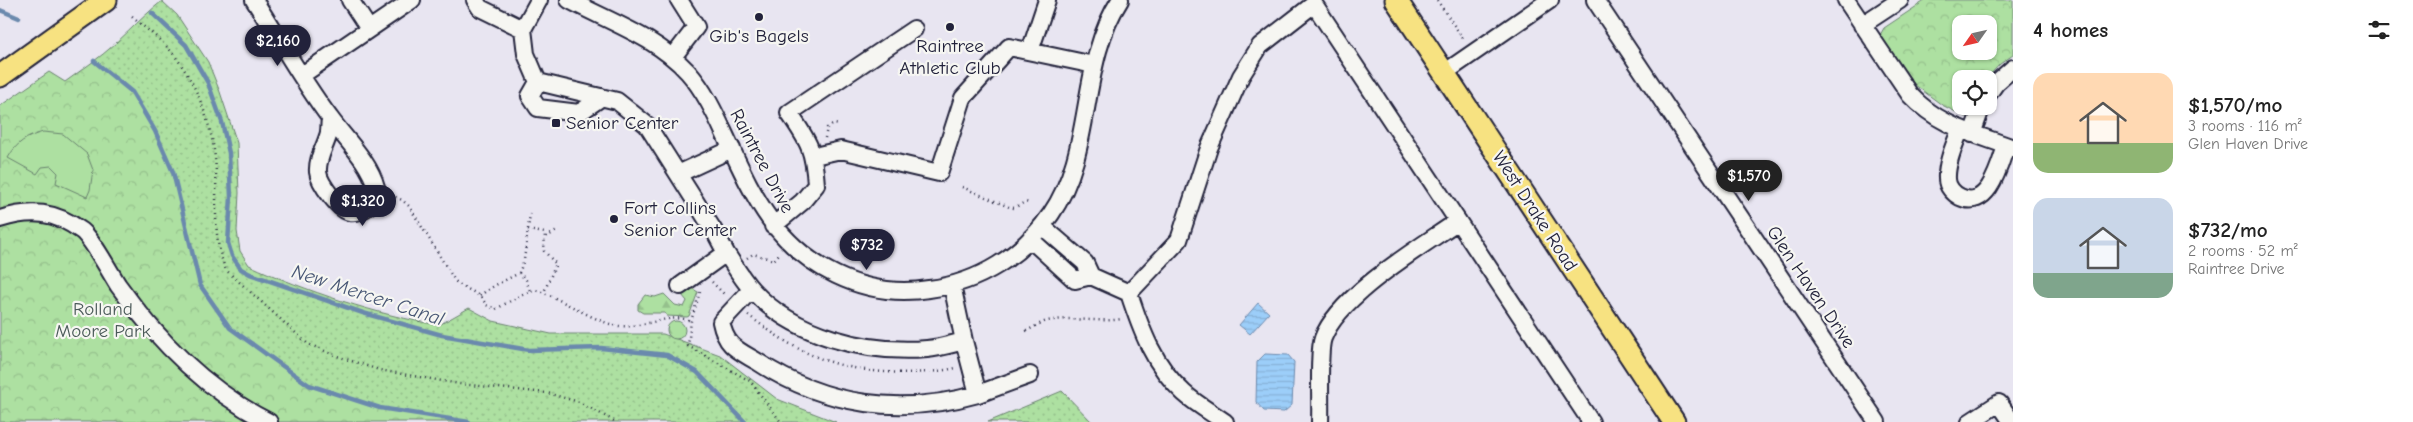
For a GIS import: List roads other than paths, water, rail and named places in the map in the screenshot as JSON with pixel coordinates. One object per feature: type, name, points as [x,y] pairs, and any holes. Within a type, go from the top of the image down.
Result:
[{"type":"main road","points":[[0,76],[106,0]]},
{"type":"main road","name":"West Drake Road","points":[[1396,0],[1674,422]]},
{"type":"street","points":[[254,0],[330,118],[348,140],[374,180],[377,190],[374,200],[367,207],[351,213],[343,210],[318,176],[318,163],[328,135],[330,118]]},
{"type":"street","points":[[350,0],[369,30]]},
{"type":"street","points":[[302,75],[412,0]]},
{"type":"street","points":[[475,0],[480,8],[523,30]]},
{"type":"street","points":[[539,0],[523,30],[526,54],[538,108],[579,113],[602,97]]},
{"type":"street","name":"Raintree Drive","points":[[569,0],[624,26],[673,57],[689,73],[708,100],[753,193],[773,226],[789,244],[806,258],[850,282],[873,288],[920,291],[973,279],[991,269],[1030,239],[1042,226],[1064,192],[1072,172],[1094,65],[1102,36],[1118,1]]},
{"type":"street","points":[[673,57],[696,27],[679,0]]},
{"type":"street","points":[[1030,51],[1047,0]]},
{"type":"street","points":[[1444,73],[1550,0]]},
{"type":"street","name":"Glen Haven Drive","points":[[1595,0],[1877,422]]},
{"type":"street","points":[[1846,0],[1910,95],[1937,119],[1966,132],[2010,147],[1991,186],[1982,194],[1972,199],[1962,198],[1954,193],[1947,178],[1948,166],[1966,132],[1976,115]]},
{"type":"street","points":[[1862,25],[1900,0]]},
{"type":"street","points":[[1129,292],[1179,240],[1209,148],[1241,76],[1260,46],[1314,4],[1591,422]]},
{"type":"street","points":[[773,226],[802,202],[816,186],[814,156],[804,135],[789,113],[914,29]]},
{"type":"street","points":[[814,156],[841,150],[939,172],[963,98],[1009,47],[1094,65]]},
{"type":"street","points":[[1997,82],[2013,68]]},
{"type":"street","points":[[534,89],[617,100],[647,125],[751,290],[769,306],[794,322],[836,340],[890,349],[928,349],[964,341]]},
{"type":"street","points":[[678,174],[732,149]]},
{"type":"street","points":[[0,219],[28,211],[57,216],[83,232],[118,285],[150,327],[195,371],[246,410],[269,422]]},
{"type":"street","points":[[1320,422],[1322,340],[1330,322],[1375,278],[1458,221]]},
{"type":"street","points":[[1042,226],[1085,263],[1091,276]]},
{"type":"street","points":[[1030,239],[1075,280],[1091,276],[1129,292],[1141,332],[1161,368],[1184,393],[1225,422]]},
{"type":"street","points":[[680,286],[726,252]]},
{"type":"street","points":[[952,285],[978,394]]},
{"type":"street","points":[[751,290],[721,322],[724,335],[731,346],[781,377],[806,388],[858,404],[920,405],[954,401],[1030,375]]},
{"type":"street","points":[[1970,422],[1999,402],[2012,422]]},
{"type":"water","points":[[1258,303],[1269,313],[1250,334],[1239,325]]},
{"type":"water","points":[[1265,354],[1288,355],[1294,362],[1292,405],[1284,412],[1264,411],[1256,402],[1257,362]]},
{"type":"waterway","points":[[0,10],[19,18]]},
{"type":"waterway","name":"New Mercer Canal","points":[[152,13],[186,45],[208,83],[222,122],[229,153],[231,197],[228,243],[232,256],[241,269],[250,274],[363,313],[442,335],[529,350],[601,348],[667,355],[697,372],[745,422]]},
{"type":"waterway","points":[[94,61],[132,92],[155,131],[173,172],[200,285],[230,328],[309,385],[380,408],[469,422]]},
{"type":"place","name":"Gib's Bagels","points":[[759,17]]},
{"type":"place","name":"Raintree Athletic Club","points":[[950,27]]},
{"type":"place","name":"Senior Center","points":[[556,123]]},
{"type":"place","name":"Fort Collins Senior Center","points":[[614,219]]},
{"type":"park label","name":"Rolland Moore Park","points":[[103,320]]}]
